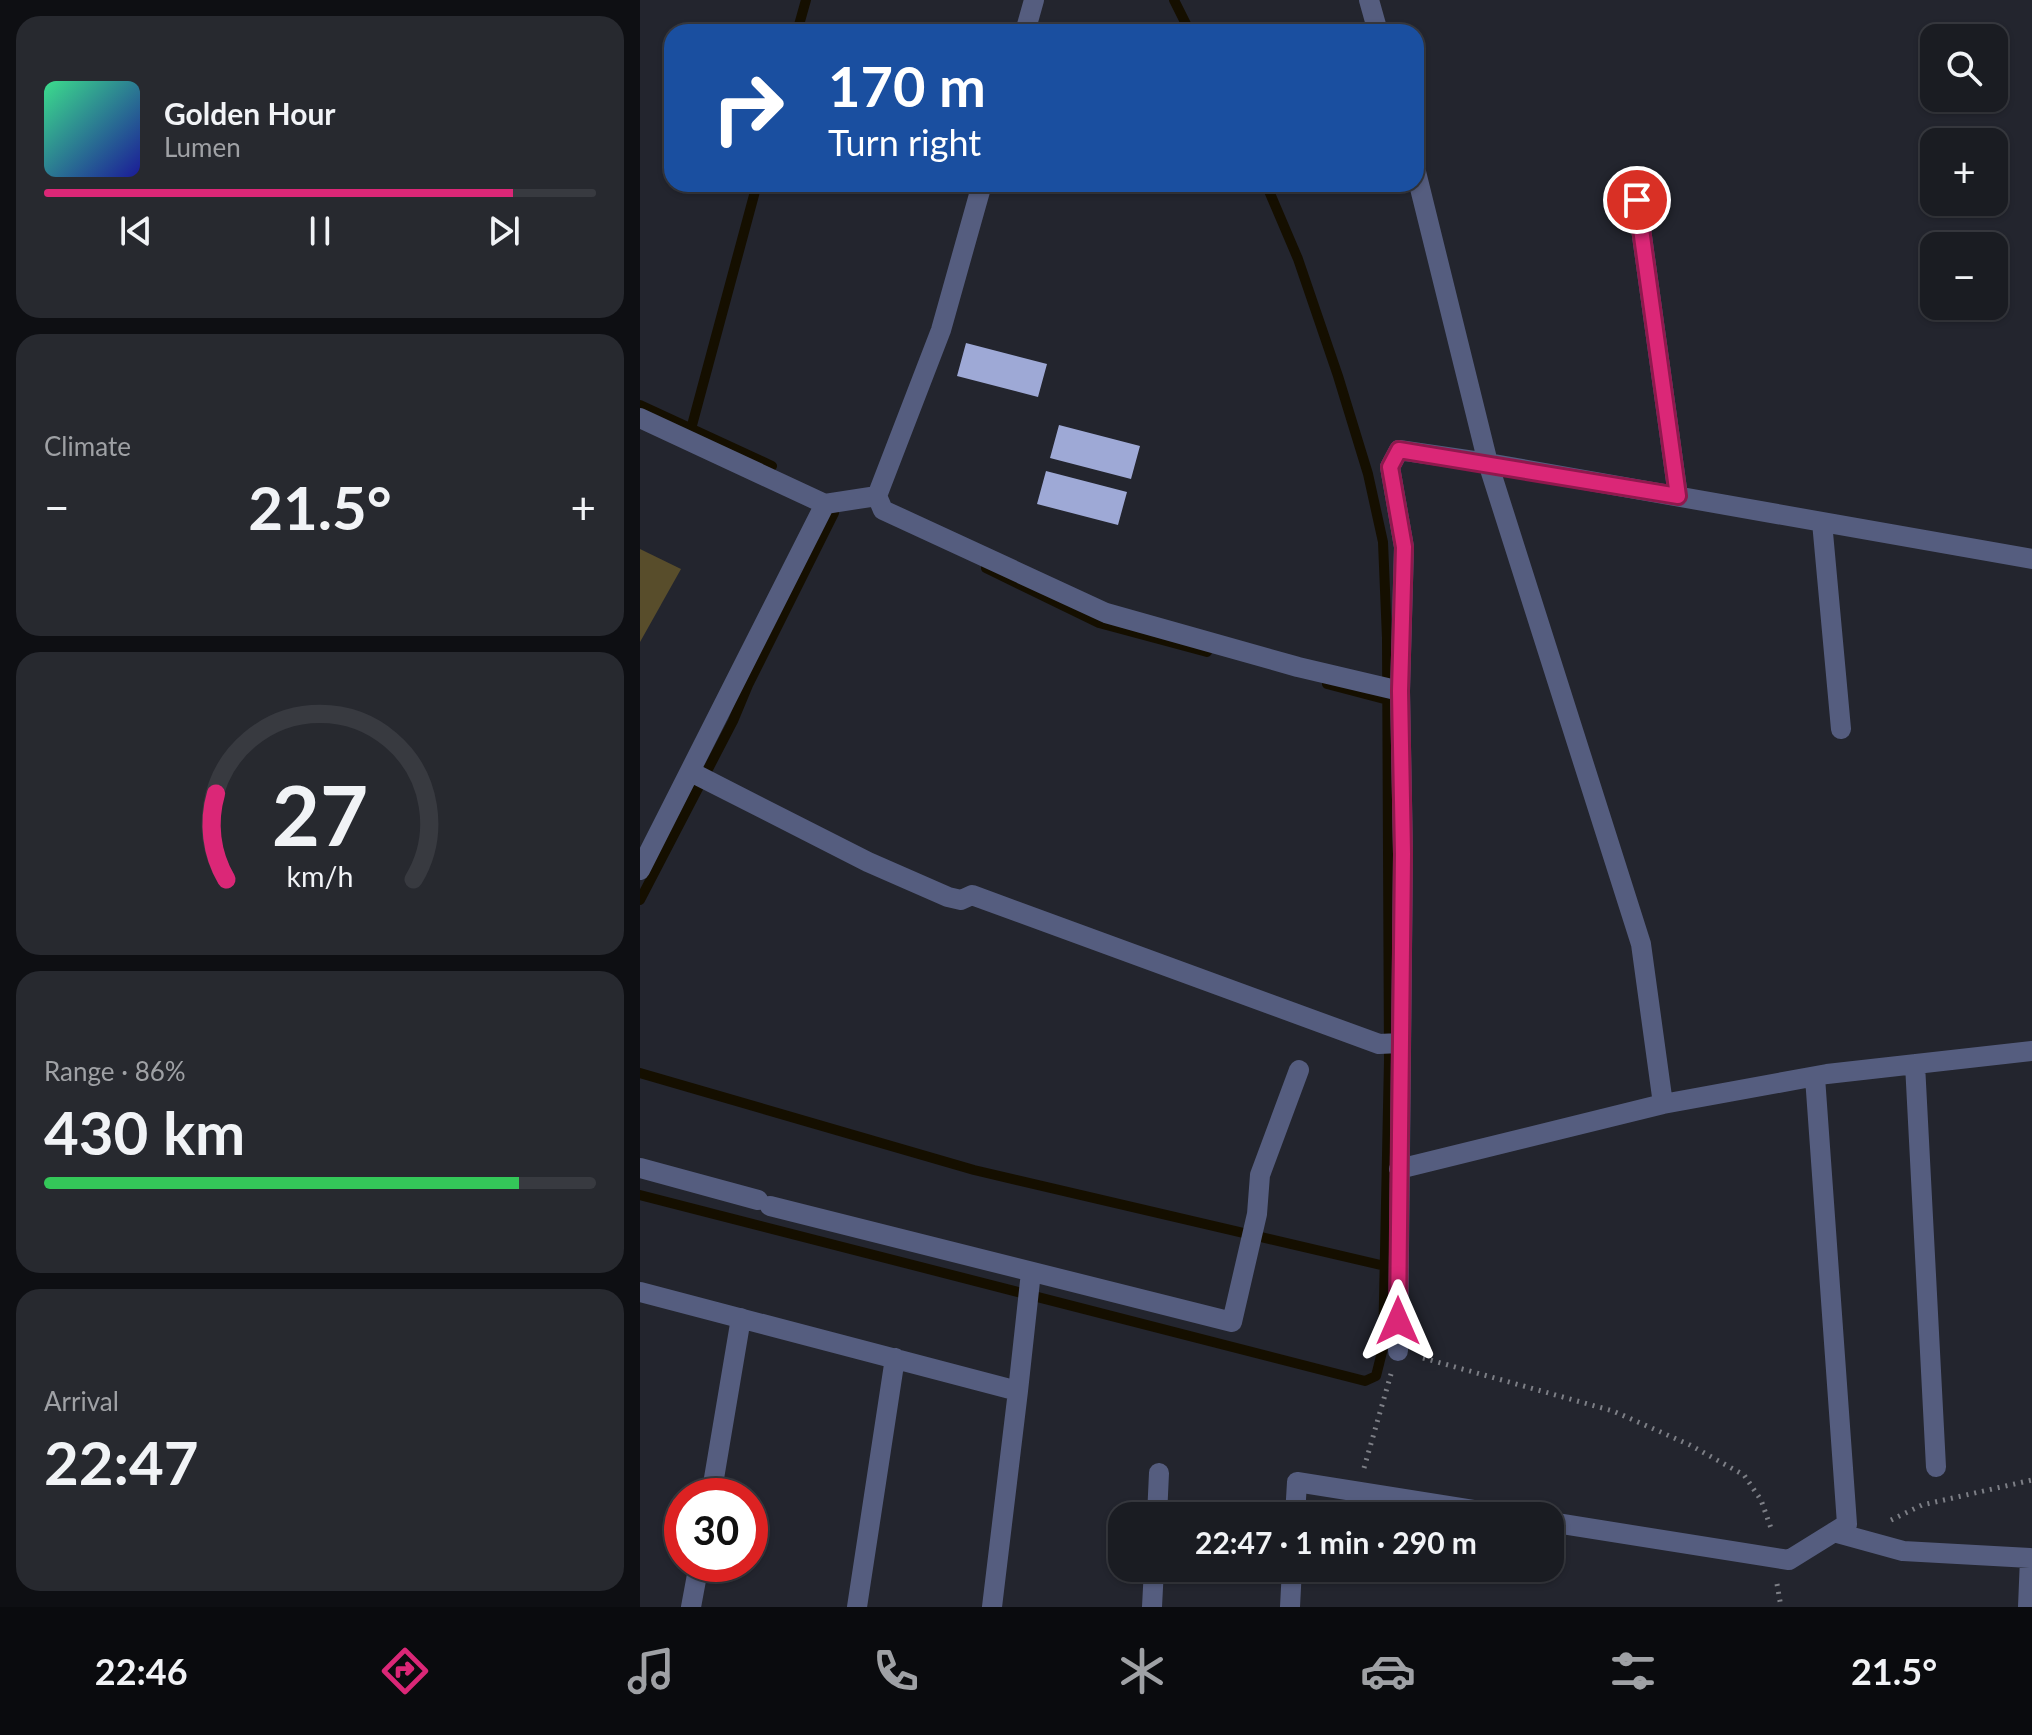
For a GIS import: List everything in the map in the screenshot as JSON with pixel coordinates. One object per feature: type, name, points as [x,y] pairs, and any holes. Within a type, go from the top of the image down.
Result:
[{"type":"street","points":[[1027,24],[1034,0]]},
{"type":"street","points":[[1369,0],[1376,24]]},
{"type":"street","points":[[980,192],[941,330],[877,496],[883,510],[1106,613],[1390,689]]},
{"type":"street","points":[[1421,192],[1488,463],[1641,944],[1663,1104]]},
{"type":"street","points":[[1637,200],[1678,496]]},
{"type":"street","points":[[640,418],[825,504],[877,496]]},
{"type":"street","points":[[1398,1351],[1399,1169],[1392,1043],[1403,854],[1390,689],[1404,547],[1390,467],[1399,450],[2032,559]]},
{"type":"street","points":[[640,870],[700,777],[825,504]]},
{"type":"street","points":[[1822,522],[1841,729]]},
{"type":"street","points":[[700,777],[868,862],[948,897],[961,900],[972,895],[1392,1043]]},
{"type":"street","points":[[1399,1169],[1663,1104],[1815,1077],[2032,1051]]},
{"type":"street","points":[[1915,1064],[1936,1467]]},
{"type":"street","points":[[640,1168],[764,1203],[1029,1288],[1232,1322],[1252,1237],[1260,1175],[1299,1070]]},
{"type":"street","points":[[1815,1077],[1841,1528]]},
{"type":"street","points":[[992,1607],[1029,1288]]},
{"type":"street","points":[[640,1292],[1018,1391]]},
{"type":"street","points":[[714,1478],[741,1318]]},
{"type":"street","points":[[857,1607],[895,1358]]},
{"type":"street","points":[[1158,1502],[1159,1473]]},
{"type":"street","points":[[1296,1502],[1297,1482],[1422,1502]]},
{"type":"street","points":[[1564,1524],[1789,1560],[1841,1528]]},
{"type":"street","points":[[1841,1528],[1903,1551],[2030,1558],[2028,1607]]},
{"type":"street","points":[[691,1607],[696,1582]]},
{"type":"street","points":[[1152,1607],[1153,1582]]},
{"type":"street","points":[[1290,1607],[1291,1582]]},
{"type":"path","points":[[1358,1492],[1398,1351],[1613,1411],[1690,1445],[1744,1475],[1761,1500],[1772,1531],[1772,1557]]},
{"type":"path","points":[[1841,1528],[1863,1533],[1922,1505],[2032,1480]]},
{"type":"shaded area","points":[[640,549],[681,569],[640,642]]},
{"type":"building","points":[[966,343],[1047,364],[1038,397],[957,376]]},
{"type":"building","points":[[1059,425],[1140,446],[1131,479],[1050,458]]},
{"type":"building","points":[[1046,471],[1127,492],[1118,525],[1037,504]]},
{"type":"waterway","points":[[799,24],[806,0]]},
{"type":"waterway","points":[[1174,0],[1186,24]]},
{"type":"waterway","points":[[691,429],[755,192]]},
{"type":"waterway","points":[[640,1195],[1365,1381],[1376,1376],[1383,1348],[1389,1060],[1387,638],[1383,542],[1368,474],[1338,376],[1298,259],[1269,192]]},
{"type":"waterway","points":[[640,405],[772,466]]},
{"type":"waterway","points":[[640,900],[733,721],[834,513]]},
{"type":"waterway","points":[[986,568],[1099,623],[1207,652]]},
{"type":"waterway","points":[[1327,684],[1388,700]]},
{"type":"waterway","points":[[640,1073],[974,1170],[1385,1266]]},
{"type":"route","points":[[1398,1321],[1403,854],[1400,691],[1404,547],[1390,467],[1399,450],[1678,496],[1637,200]]}]
